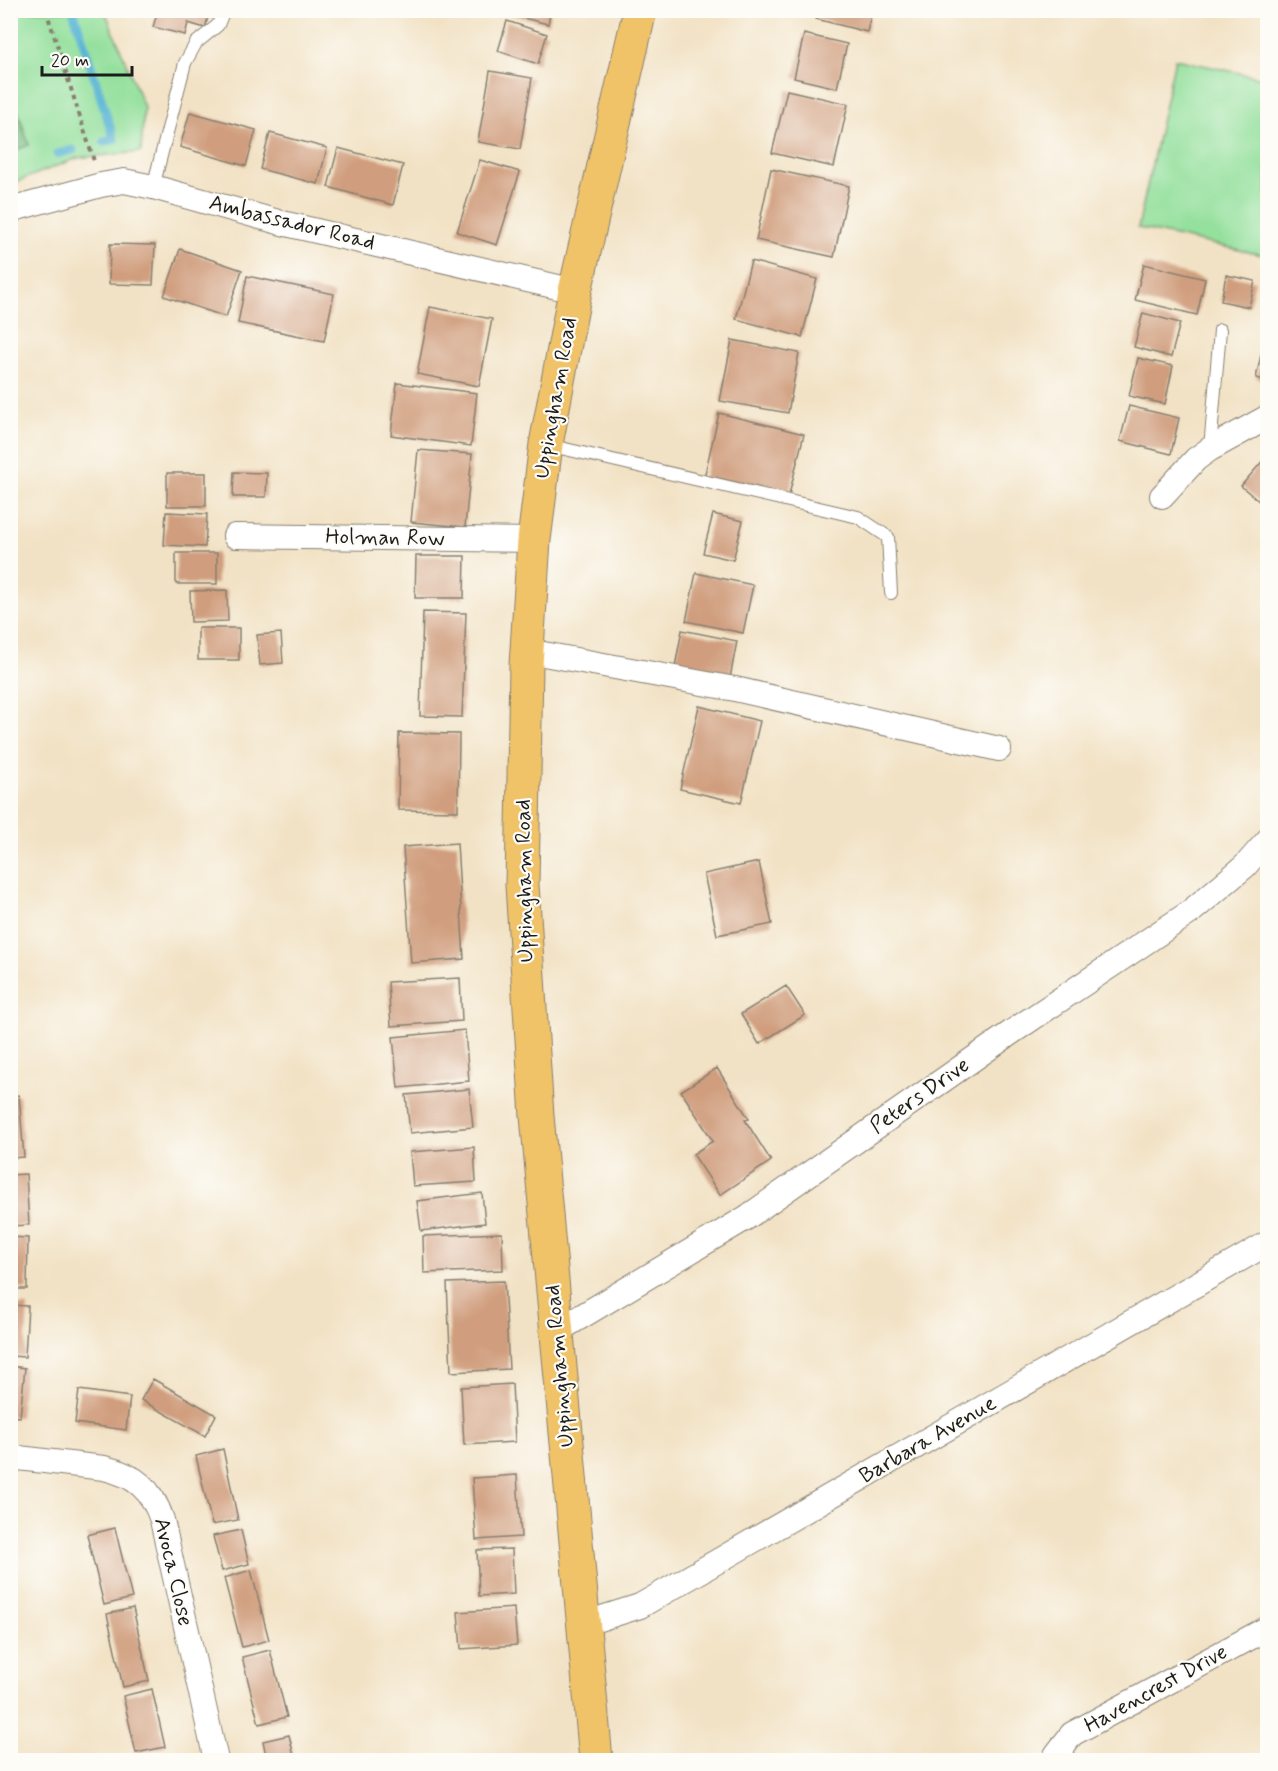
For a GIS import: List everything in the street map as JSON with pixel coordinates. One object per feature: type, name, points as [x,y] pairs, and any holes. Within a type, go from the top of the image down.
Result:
[{"type":"highway","name":"Uppingham Road","points":[[596,1761],[537,1116],[522,885],[526,651],[534,540],[546,444],[575,291],[640,10]]},
{"type":"street","name":"Ambassador Road","points":[[10,210],[124,181],[282,223],[575,291]]},
{"type":"street","points":[[1162,496],[1196,459],[1268,417]]},
{"type":"street","name":"Holman Row","points":[[235,536],[534,540]]},
{"type":"street","points":[[526,651],[735,689],[999,749]]},
{"type":"street","name":"Peters Drive","points":[[557,1331],[746,1218],[1009,1034],[1188,913],[1245,866],[1268,840]]},
{"type":"street","name":"Barbara Avenue","points":[[583,1624],[640,1606],[1268,1243]]},
{"type":"street","name":"Avoca Close","points":[[10,1457],[95,1466],[118,1471],[130,1476],[150,1495],[162,1520],[216,1761]]},
{"type":"street","name":"Havencrest Drive","points":[[1057,1761],[1056,1755],[1072,1734],[1268,1628]]},
{"type":"lane","points":[[153,187],[185,63],[196,43],[218,25],[224,10]]},
{"type":"lane","points":[[1210,449],[1220,330]]},
{"type":"lane","points":[[546,444],[858,517],[888,537],[891,592]]},
{"type":"path","points":[[46,10],[101,185]]},
{"type":"green space","points":[[11,11],[105,11],[144,107],[141,152],[77,158],[11,184]]},
{"type":"green space","points":[[1175,59],[1267,79],[1267,256],[1138,228]]},
{"type":"green space","points":[[10,88],[29,145],[11,152],[10,152]]},
{"type":"building","points":[[158,10],[210,10],[205,28],[188,23],[185,35],[153,27]]},
{"type":"building","points":[[512,10],[551,10],[548,24],[511,15]]},
{"type":"building","points":[[818,10],[872,10],[867,32],[816,19]]},
{"type":"building","points":[[507,21],[547,34],[538,64],[498,51]]},
{"type":"building","points":[[804,34],[847,44],[837,88],[794,78]]},
{"type":"building","points":[[490,71],[532,78],[520,149],[478,142]]},
{"type":"building","points":[[787,90],[848,104],[834,167],[772,153]]},
{"type":"building","points":[[190,112],[256,130],[246,166],[180,147]]},
{"type":"building","points":[[270,133],[327,148],[318,184],[260,169]]},
{"type":"building","points":[[338,148],[403,165],[393,205],[328,187]]},
{"type":"building","points":[[480,160],[520,172],[497,245],[457,232]]},
{"type":"building","points":[[771,169],[849,186],[834,257],[756,240]]},
{"type":"building","points":[[110,244],[155,245],[153,285],[109,284]]},
{"type":"building","points":[[180,249],[242,270],[226,317],[164,296]]},
{"type":"building","points":[[751,261],[817,279],[802,337],[736,319]]},
{"type":"building","points":[[1144,264],[1205,279],[1197,315],[1135,300]]},
{"type":"building","points":[[1226,275],[1255,281],[1249,307],[1221,301]]},
{"type":"building","points":[[247,276],[334,294],[324,341],[238,323]]},
{"type":"building","points":[[430,307],[492,319],[479,386],[417,374]]},
{"type":"building","points":[[1143,313],[1180,323],[1171,357],[1134,347]]},
{"type":"building","points":[[732,340],[799,353],[788,413],[720,401]]},
{"type":"building","points":[[1264,341],[1268,342],[1268,381],[1256,378]]},
{"type":"building","points":[[1138,358],[1173,366],[1165,404],[1129,396]]},
{"type":"building","points":[[397,383],[477,393],[471,446],[391,435]]},
{"type":"building","points":[[1129,406],[1179,418],[1171,454],[1120,441]]},
{"type":"building","points":[[719,413],[804,434],[788,499],[704,478]]},
{"type":"building","points":[[418,450],[472,454],[465,527],[411,522]]},
{"type":"building","points":[[1266,457],[1268,459],[1268,509],[1241,486]]},
{"type":"building","points":[[234,472],[267,473],[266,497],[233,497]]},
{"type":"building","points":[[167,473],[206,473],[206,506],[167,506]]},
{"type":"building","points":[[166,512],[207,514],[205,547],[164,545]]},
{"type":"building","points":[[713,514],[743,521],[733,560],[703,553]]},
{"type":"building","points":[[176,553],[217,553],[217,584],[176,584]]},
{"type":"building","points":[[416,556],[465,556],[464,598],[415,598]]},
{"type":"building","points":[[696,573],[753,585],[743,633],[686,621]]},
{"type":"building","points":[[227,590],[228,621],[191,622],[190,591]]},
{"type":"building","points":[[423,612],[466,613],[462,717],[420,716]]},
{"type":"building","points":[[198,628],[239,628],[239,660],[198,660]]},
{"type":"building","points":[[682,630],[737,641],[730,678],[675,667]]},
{"type":"building","points":[[281,633],[283,663],[260,665],[257,635]]},
{"type":"building","points":[[699,706],[760,721],[741,803],[680,789]]},
{"type":"building","points":[[399,733],[459,734],[458,811],[398,810]]},
{"type":"building","points":[[457,843],[464,959],[411,963],[403,847]]},
{"type":"building","points":[[759,862],[772,924],[717,935],[704,874]]},
{"type":"building","points":[[460,978],[462,1021],[391,1026],[388,982]]},
{"type":"building","points":[[786,986],[805,1015],[759,1044],[741,1014]]},
{"type":"building","points":[[465,1030],[469,1081],[398,1088],[393,1037]]},
{"type":"building","points":[[717,1068],[749,1119],[745,1120],[771,1161],[720,1195],[693,1154],[713,1141],[681,1091]]},
{"type":"building","points":[[469,1089],[473,1127],[410,1133],[406,1095]]},
{"type":"building","points":[[19,1095],[24,1157],[10,1158],[10,1096]]},
{"type":"building","points":[[474,1147],[476,1182],[413,1186],[410,1152]]},
{"type":"building","points":[[26,1174],[29,1225],[10,1226],[10,1175]]},
{"type":"building","points":[[482,1193],[485,1223],[421,1231],[417,1201]]},
{"type":"building","points":[[502,1233],[503,1270],[424,1273],[423,1236]]},
{"type":"building","points":[[10,1237],[28,1238],[27,1289],[10,1289]]},
{"type":"building","points":[[504,1281],[509,1369],[451,1372],[447,1283]]},
{"type":"building","points":[[10,1305],[28,1306],[25,1357],[10,1356]]},
{"type":"building","points":[[10,1366],[25,1368],[20,1417],[10,1416]]},
{"type":"building","points":[[153,1379],[216,1415],[205,1436],[141,1400]]},
{"type":"building","points":[[512,1384],[515,1442],[464,1445],[461,1387]]},
{"type":"building","points":[[79,1390],[130,1397],[126,1430],[75,1423]]},
{"type":"building","points":[[223,1449],[238,1520],[212,1525],[196,1456]]},
{"type":"building","points":[[517,1475],[521,1537],[476,1540],[472,1478]]},
{"type":"building","points":[[115,1528],[132,1598],[104,1605],[87,1535]]},
{"type":"building","points":[[241,1530],[249,1564],[222,1571],[213,1536]]},
{"type":"building","points":[[512,1549],[514,1594],[479,1596],[477,1550]]},
{"type":"building","points":[[251,1570],[269,1640],[242,1647],[224,1578]]},
{"type":"building","points":[[133,1608],[149,1681],[123,1687],[107,1614]]},
{"type":"building","points":[[514,1608],[517,1645],[461,1649],[458,1612]]},
{"type":"building","points":[[270,1650],[287,1717],[259,1724],[242,1657]]},
{"type":"building","points":[[152,1689],[165,1747],[136,1753],[123,1696]]},
{"type":"building","points":[[289,1735],[295,1760],[267,1760],[263,1741]]},
{"type":"waterway","points":[[73,10],[114,139],[104,142]]},
{"type":"waterway","points":[[57,154],[73,150]]}]
